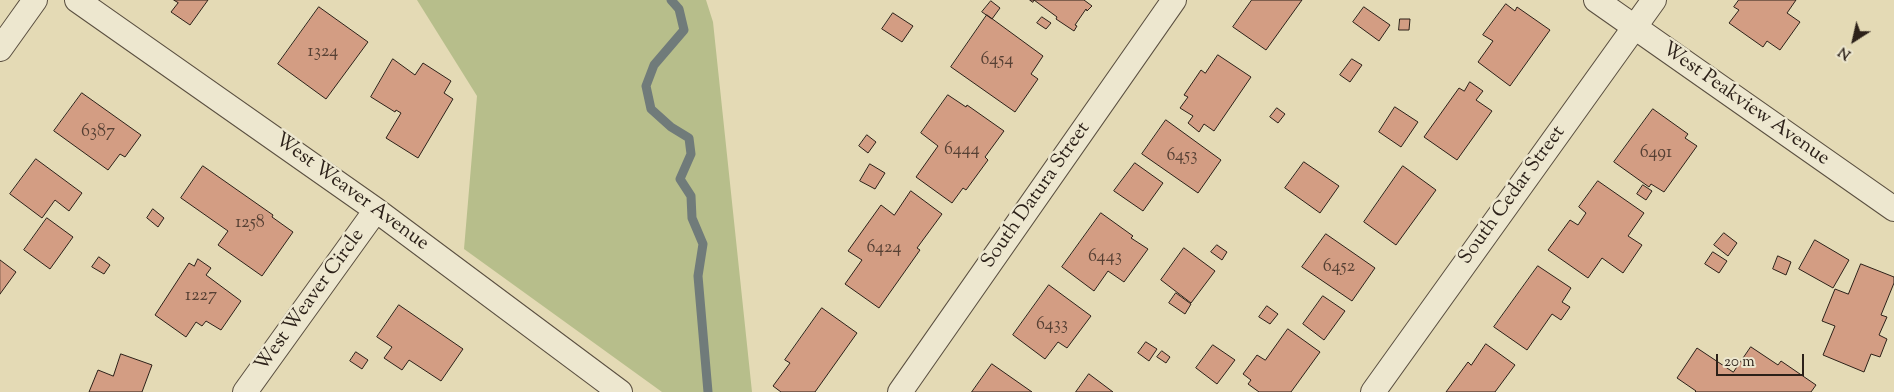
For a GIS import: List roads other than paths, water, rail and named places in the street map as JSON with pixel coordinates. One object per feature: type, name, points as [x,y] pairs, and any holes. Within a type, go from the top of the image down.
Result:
[{"type":"street","points":[[0,49],[35,0]]},
{"type":"street","name":"West Weaver Avenue","points":[[78,0],[376,210],[620,392]]},
{"type":"street","name":"South Datura Street","points":[[900,392],[1174,0]]},
{"type":"street","name":"West Peakview Avenue","points":[[1596,0],[1894,209]]},
{"type":"street","name":"South Cedar Street","points":[[1373,392],[1654,0]]},
{"type":"street","name":"West Weaver Circle","points":[[245,392],[376,210]]},
{"type":"waterway","points":[[671,0],[679,9],[684,30],[654,65],[646,86],[651,109],[671,127],[689,138],[691,154],[680,179],[691,196],[692,218],[703,244],[698,276],[708,392]]}]
